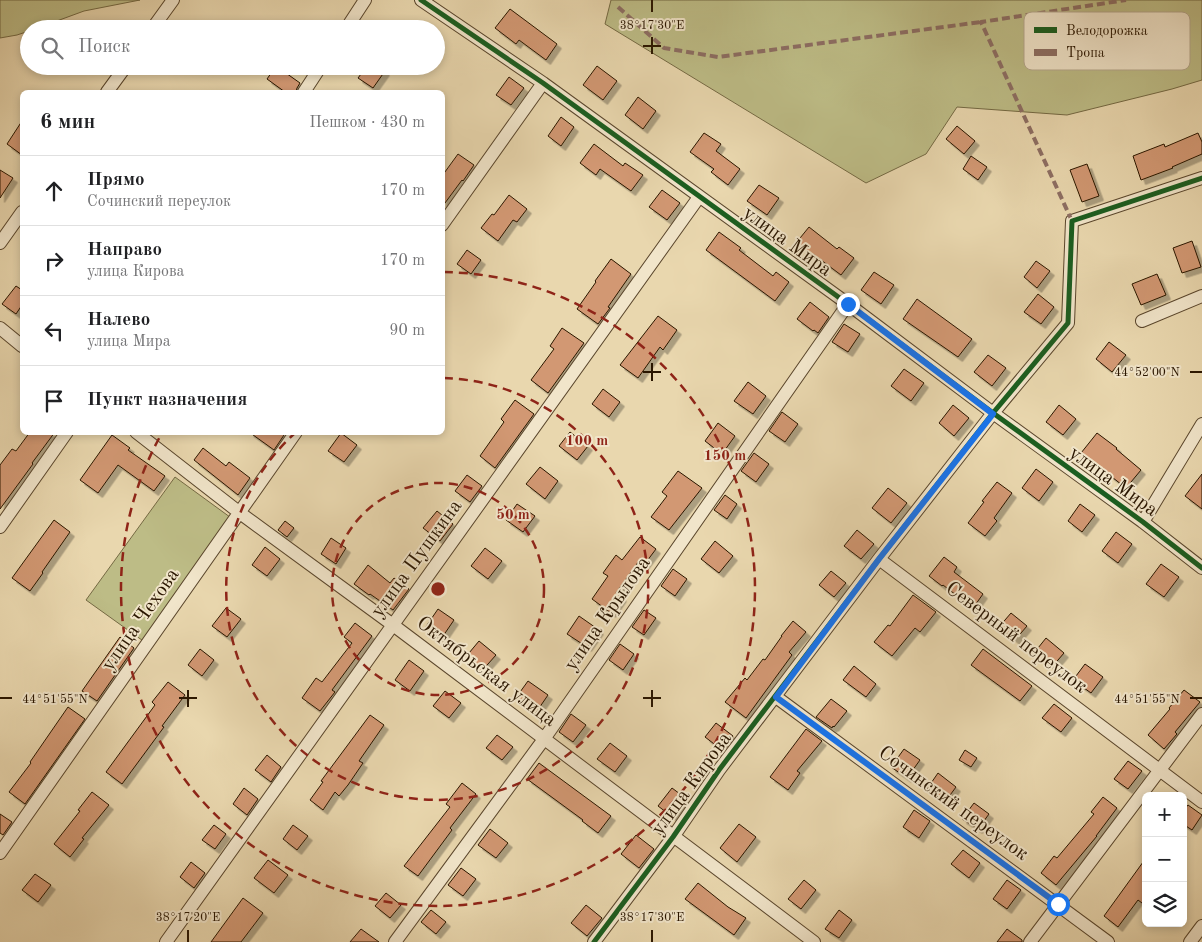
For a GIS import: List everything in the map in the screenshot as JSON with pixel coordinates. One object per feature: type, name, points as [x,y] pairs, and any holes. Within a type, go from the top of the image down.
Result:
[{"type":"street","points":[[159,20],[173,0]]},
{"type":"street","points":[[352,20],[365,0]]},
{"type":"street","name":"улица Мира","points":[[421,0],[542,83],[848,304],[993,414],[1143,522],[1202,568]]},
{"type":"street","points":[[108,90],[119,75]]},
{"type":"street","points":[[305,90],[316,75]]},
{"type":"street","points":[[445,221],[542,83]]},
{"type":"street","name":"улица Кирова","points":[[594,942],[673,837],[719,770],[879,559],[993,414],[1068,324],[1072,222],[1202,178]]},
{"type":"street","name":"улица Пушкина","points":[[166,942],[699,197]]},
{"type":"street","points":[[0,243],[20,215]]},
{"type":"street","points":[[1142,321],[1202,296]]},
{"type":"street","name":"улица Крылова","points":[[395,942],[544,739],[848,304]]},
{"type":"street","points":[[0,328],[20,344]]},
{"type":"street","points":[[1143,522],[1202,424]]},
{"type":"street","points":[[0,527],[65,435]]},
{"type":"street","name":"Октябрьская улица","points":[[140,435],[240,513],[393,625],[814,942]]},
{"type":"street","name":"улица Чехова","points":[[0,853],[294,435]]},
{"type":"street","name":"Северный переулок","points":[[879,559],[1202,802]]},
{"type":"street","name":"Сочинский переулок","points":[[776,697],[1108,942]]},
{"type":"street","points":[[1030,942],[1202,714]]},
{"type":"street","points":[[1190,942],[1202,926]]},
{"type":"shaded area","points":[[0,0],[140,0],[84,11],[60,20],[20,20],[20,34],[0,38]]},
{"type":"shaded area","points":[[611,0],[1202,0],[1202,80],[1067,115],[957,107],[926,154],[866,183],[605,24]]},
{"type":"shaded area","points":[[175,477],[234,520],[146,643],[86,600]]},
{"type":"building","points":[[510,9],[557,44],[546,60],[519,40],[516,44],[495,28]]},
{"type":"building","points":[[597,66],[617,81],[603,100],[583,85]]},
{"type":"building","points":[[270,75],[289,75],[300,83],[296,90],[282,90],[267,79]]},
{"type":"building","points":[[360,75],[382,75],[373,88],[358,78]]},
{"type":"building","points":[[509,77],[524,88],[511,105],[496,95]]},
{"type":"building","points":[[638,97],[656,111],[643,129],[625,115]]},
{"type":"building","points":[[561,117],[574,127],[561,146],[548,136]]},
{"type":"building","points":[[20,124],[20,154],[7,144]]},
{"type":"building","points":[[957,126],[975,141],[964,154],[946,139]]},
{"type":"building","points":[[704,133],[721,144],[716,151],[740,169],[728,185],[711,172],[714,169],[690,152]]},
{"type":"building","points":[[1198,133],[1202,142],[1202,154],[1173,168],[1141,180],[1133,156],[1164,144],[1165,147]]},
{"type":"building","points":[[594,144],[623,166],[625,163],[643,175],[631,191],[600,169],[596,175],[580,163]]},
{"type":"building","points":[[458,154],[474,165],[445,203],[445,172]]},
{"type":"building","points":[[971,156],[987,167],[978,180],[963,169]]},
{"type":"building","points":[[1087,164],[1099,196],[1082,202],[1070,170]]},
{"type":"building","points":[[0,170],[13,178],[0,198]]},
{"type":"building","points":[[759,185],[779,198],[767,215],[747,201]]},
{"type":"building","points":[[662,190],[680,203],[667,220],[649,207]]},
{"type":"building","points":[[509,195],[527,209],[517,222],[513,220],[498,241],[481,228],[492,214],[494,215]]},
{"type":"building","points":[[809,227],[837,249],[839,247],[854,258],[841,275],[796,243]]},
{"type":"building","points":[[719,232],[773,276],[776,272],[789,282],[775,301],[706,250]]},
{"type":"building","points":[[1192,241],[1201,267],[1182,273],[1173,248]]},
{"type":"building","points":[[467,250],[481,260],[471,274],[457,264]]},
{"type":"building","points":[[611,259],[631,274],[598,324],[577,309]]},
{"type":"building","points":[[1036,261],[1050,271],[1037,288],[1024,277]]},
{"type":"building","points":[[874,272],[894,285],[881,304],[861,290]]},
{"type":"building","points":[[1157,274],[1166,295],[1141,305],[1132,284]]},
{"type":"building","points":[[16,286],[20,289],[20,308],[16,314],[2,304]]},
{"type":"building","points":[[1038,294],[1054,307],[1041,324],[1024,312]]},
{"type":"building","points":[[917,299],[972,339],[958,357],[903,319]]},
{"type":"building","points":[[810,302],[829,317],[818,333],[797,319]]},
{"type":"building","points":[[658,316],[677,330],[663,350],[660,347],[638,378],[620,365]]},
{"type":"building","points":[[844,324],[860,334],[848,352],[832,342]]},
{"type":"building","points":[[562,328],[584,343],[548,393],[531,380],[554,349],[550,346]]},
{"type":"building","points":[[1109,342],[1126,355],[1112,372],[1096,359]]},
{"type":"building","points":[[988,355],[1006,368],[992,386],[974,372]]},
{"type":"building","points":[[904,369],[924,383],[911,401],[891,386]]},
{"type":"building","points":[[748,382],[766,396],[753,414],[734,401]]},
{"type":"building","points":[[603,389],[620,402],[609,417],[592,404]]},
{"type":"building","points":[[515,400],[534,414],[495,468],[480,456],[504,422],[501,419]]},
{"type":"building","points":[[953,405],[969,418],[954,436],[939,423]]},
{"type":"building","points":[[1059,405],[1076,419],[1063,435],[1046,422]]},
{"type":"building","points":[[782,412],[798,424],[785,442],[769,431]]},
{"type":"building","points":[[718,423],[735,436],[722,454],[705,441]]},
{"type":"building","points":[[570,432],[588,446],[577,460],[559,446]]},
{"type":"building","points":[[1097,433],[1141,470],[1126,488],[1081,453]]},
{"type":"building","points":[[28,435],[53,435],[0,509],[0,465],[12,449],[16,451]]},
{"type":"building","points":[[112,435],[130,448],[128,450],[165,476],[154,491],[118,465],[98,493],[80,480]]},
{"type":"building","points":[[253,435],[284,435],[274,450]]},
{"type":"building","points":[[340,435],[344,435],[357,445],[344,462],[328,451]]},
{"type":"building","points":[[203,448],[226,466],[229,462],[250,478],[238,495],[194,460]]},
{"type":"building","points":[[754,453],[769,464],[756,482],[741,471]]},
{"type":"building","points":[[540,467],[558,481],[545,499],[526,484]]},
{"type":"building","points":[[1036,469],[1053,482],[1039,501],[1022,488]]},
{"type":"building","points":[[678,471],[702,488],[669,530],[651,517],[667,496],[662,492]]},
{"type":"building","points":[[1202,474],[1202,509],[1185,496]]},
{"type":"building","points":[[467,475],[482,486],[470,502],[455,491]]},
{"type":"building","points":[[997,482],[1012,493],[994,518],[997,521],[985,536],[968,523]]},
{"type":"building","points":[[888,488],[907,503],[891,523],[872,508]]},
{"type":"building","points":[[725,495],[737,504],[727,519],[714,510]]},
{"type":"building","points":[[517,504],[535,516],[523,532],[506,520]]},
{"type":"building","points":[[1080,504],[1095,515],[1082,532],[1068,521]]},
{"type":"building","points":[[437,511],[453,524],[440,541],[423,528]]},
{"type":"building","points":[[54,520],[70,532],[30,591],[12,578]]},
{"type":"building","points":[[285,521],[294,528],[287,537],[278,530]]},
{"type":"building","points":[[857,530],[874,544],[861,559],[844,546]]},
{"type":"building","points":[[1116,532],[1132,544],[1118,563],[1102,551]]},
{"type":"building","points":[[640,537],[656,549],[644,565],[639,561],[616,593],[622,597],[611,613],[592,599],[608,576],[603,573],[616,555],[622,560]]},
{"type":"building","points":[[331,538],[346,548],[336,564],[321,554]]},
{"type":"building","points":[[715,541],[733,556],[719,573],[701,559]]},
{"type":"building","points":[[265,547],[280,559],[267,576],[252,565]]},
{"type":"building","points":[[485,548],[502,561],[488,579],[471,566]]},
{"type":"building","points":[[944,557],[957,567],[954,572],[983,594],[973,608],[929,576]]},
{"type":"building","points":[[1161,564],[1179,577],[1164,597],[1146,584]]},
{"type":"building","points":[[368,565],[390,583],[394,578],[409,589],[393,610],[354,584]]},
{"type":"building","points":[[673,569],[687,579],[675,596],[661,586]]},
{"type":"building","points":[[831,571],[846,583],[834,597],[819,585]]},
{"type":"building","points":[[913,595],[936,612],[920,632],[915,628],[892,656],[874,642],[888,625],[890,626]]},
{"type":"building","points":[[226,608],[241,619],[227,637],[212,626]]},
{"type":"building","points":[[438,609],[454,620],[441,639],[425,628]]},
{"type":"building","points":[[644,610],[656,618],[644,635],[632,627]]},
{"type":"building","points":[[1011,613],[1027,626],[1015,640],[999,627]]},
{"type":"building","points":[[579,616],[599,630],[587,647],[567,634]]},
{"type":"building","points":[[793,621],[806,632],[789,652],[792,655],[746,718],[725,702],[745,678],[747,680],[763,659],[765,660]]},
{"type":"building","points":[[355,623],[372,636],[332,690],[335,692],[320,711],[302,698],[316,678],[322,682],[352,643],[344,637]]},
{"type":"building","points":[[120,637],[134,648],[97,701],[82,691]]},
{"type":"building","points":[[1046,638],[1064,653],[1052,667],[1034,653]]},
{"type":"building","points":[[479,641],[496,655],[480,673],[464,659]]},
{"type":"building","points":[[620,644],[634,654],[623,670],[609,660]]},
{"type":"building","points":[[200,649],[214,660],[202,676],[188,665]]},
{"type":"building","points":[[983,649],[1032,686],[1020,701],[971,665]]},
{"type":"building","points":[[409,660],[424,671],[410,691],[395,680]]},
{"type":"building","points":[[1085,664],[1103,677],[1091,693],[1073,680]]},
{"type":"building","points":[[854,666],[876,684],[866,697],[843,680]]},
{"type":"building","points":[[528,681],[548,695],[535,714],[515,699]]},
{"type":"building","points":[[168,682],[185,695],[122,784],[106,772],[155,705],[152,702]]},
{"type":"building","points":[[1184,690],[1200,702],[1175,732],[1177,734],[1164,749],[1148,735]]},
{"type":"building","points":[[445,691],[461,703],[449,718],[433,706]]},
{"type":"building","points":[[831,699],[847,711],[832,728],[816,717]]},
{"type":"building","points":[[1054,704],[1072,718],[1061,732],[1042,718]]},
{"type":"building","points":[[68,707],[85,719],[25,804],[9,792],[31,763]]},
{"type":"building","points":[[571,714],[586,725],[573,742],[559,732]]},
{"type":"building","points":[[370,715],[384,725],[359,761],[363,763],[348,785],[339,796],[335,792],[323,810],[310,800],[323,782],[321,781]]},
{"type":"building","points":[[716,723],[733,736],[722,750],[705,737]]},
{"type":"building","points":[[806,729],[822,741],[797,771],[800,773],[788,790],[770,777]]},
{"type":"building","points":[[497,735],[513,747],[502,760],[486,748]]},
{"type":"building","points":[[610,743],[627,756],[615,772],[597,759]]},
{"type":"building","points":[[904,749],[920,760],[907,778],[891,767]]},
{"type":"building","points":[[965,750],[977,758],[971,767],[959,760]]},
{"type":"building","points":[[267,755],[281,767],[271,782],[255,770]]},
{"type":"building","points":[[1128,761],[1142,771],[1128,789],[1114,779]]},
{"type":"building","points":[[539,763],[611,816],[598,833],[527,779]]},
{"type":"building","points":[[938,773],[956,787],[945,802],[927,789]]},
{"type":"building","points":[[462,783],[476,794],[450,828],[452,830],[418,876],[404,866],[450,807],[446,804]]},
{"type":"building","points":[[244,788],[258,799],[247,815],[233,804]]},
{"type":"building","points":[[672,788],[688,800],[674,818],[658,806]]},
{"type":"building","points":[[92,792],[109,805],[82,838],[84,839],[70,857],[54,844],[80,811],[78,810]]},
{"type":"building","points":[[1103,797],[1117,808],[1097,836],[1056,885],[1041,873],[1054,856],[1057,858],[1094,814],[1091,812]]},
{"type":"building","points":[[974,803],[989,814],[978,829],[962,819]]},
{"type":"building","points":[[1188,805],[1202,815],[1192,830],[1187,827]]},
{"type":"building","points":[[914,810],[930,821],[919,838],[903,827]]},
{"type":"building","points":[[0,814],[12,822],[3,835],[0,833]]},
{"type":"building","points":[[739,824],[756,837],[737,862],[720,848]]},
{"type":"building","points":[[214,825],[226,834],[215,849],[202,840]]},
{"type":"building","points":[[293,825],[308,836],[297,850],[283,839]]},
{"type":"building","points":[[490,829],[508,843],[496,858],[478,845]]},
{"type":"building","points":[[636,835],[654,849],[639,868],[621,854]]},
{"type":"building","points":[[963,850],[980,863],[969,878],[951,864]]},
{"type":"building","points":[[268,860],[288,875],[274,893],[254,878]]},
{"type":"building","points":[[191,862],[205,873],[194,888],[180,877]]},
{"type":"building","points":[[1142,864],[1142,903],[1138,900],[1118,927],[1104,916]]},
{"type":"building","points":[[461,868],[476,879],[463,896],[448,885]]},
{"type":"building","points":[[35,874],[51,885],[38,902],[22,890]]},
{"type":"building","points":[[804,880],[816,890],[801,909],[788,899]]},
{"type":"building","points":[[1007,880],[1021,890],[1007,909],[993,899]]},
{"type":"building","points":[[698,883],[728,907],[746,918],[734,935],[685,899]]},
{"type":"building","points":[[386,893],[401,905],[390,918],[375,906]]},
{"type":"building","points":[[243,898],[263,913],[241,942],[211,942]]},
{"type":"building","points":[[586,905],[602,918],[587,936],[571,923]]},
{"type":"building","points":[[431,910],[446,922],[436,934],[421,922]]},
{"type":"building","points":[[839,910],[852,920],[839,938],[825,929]]},
{"type":"building","points":[[361,929],[379,942],[350,942]]},
{"type":"building","points":[[1007,929],[1022,940],[1022,942],[997,942]]},
{"type":"marked path","points":[[1047,12],[1126,0]]},
{"type":"marked path","points":[[618,7],[664,48],[718,57],[981,22]]},
{"type":"marked path","points":[[1024,15],[981,22],[1072,221]]},
{"type":"cycle path","points":[[421,0],[543,83],[848,304],[1143,522],[1202,568]]},
{"type":"cycle path","points":[[594,942],[673,837],[719,770],[879,559],[993,413],[1068,323],[1072,221],[1202,178]]},
{"type":"route","points":[[848,304],[993,414],[879,559],[776,697],[1058,904]]}]
